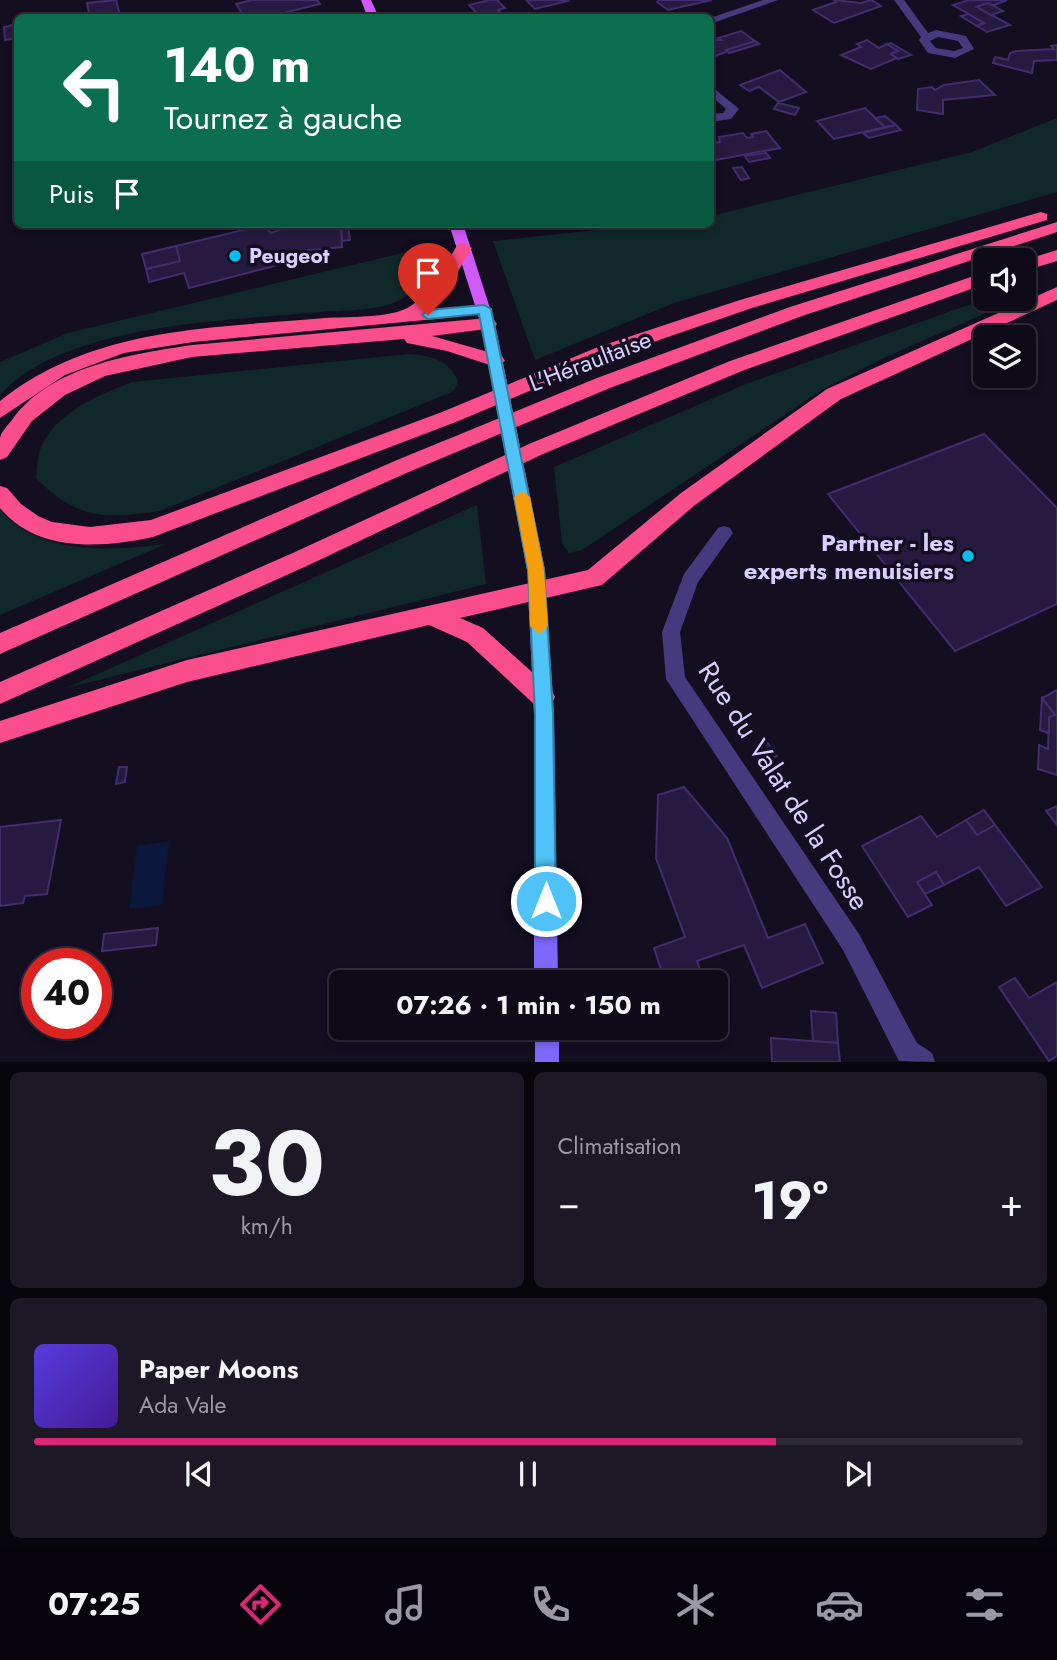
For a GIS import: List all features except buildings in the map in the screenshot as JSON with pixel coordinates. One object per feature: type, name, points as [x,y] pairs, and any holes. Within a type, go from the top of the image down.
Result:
[{"type":"highway","points":[[0,494],[17,514],[46,530],[69,535],[111,536],[153,528],[449,417],[604,352],[746,304],[1057,212]]},
{"type":"highway","name":"L'Héraultaise","points":[[0,644],[350,488],[542,407],[718,340],[890,279],[1057,227]]},
{"type":"highway","points":[[406,317],[439,289],[464,248]]},
{"type":"highway","points":[[1036,262],[1057,255]]},
{"type":"highway","points":[[0,694],[290,564],[536,449],[736,366],[973,282]]},
{"type":"highway","points":[[0,732],[187,671],[429,615],[537,581],[594,578],[688,499],[805,412],[834,394],[1057,293]]},
{"type":"highway","points":[[0,411],[23,390],[51,372],[75,360],[133,343],[406,317],[486,317]]},
{"type":"highway","points":[[0,452],[23,416],[47,396],[93,373],[152,358],[199,351],[379,337],[486,317]]},
{"type":"highway","points":[[379,337],[432,341],[498,367]]},
{"type":"highway","points":[[429,615],[475,635],[543,697]]},
{"type":"main road","points":[[457,228],[486,317],[498,367],[537,581]]},
{"type":"street","points":[[714,20],[773,0]]},
{"type":"street","points":[[898,0],[926,37]]},
{"type":"street","points":[[714,92],[733,109],[727,116],[714,118]]},
{"type":"street","name":"Rue du Valat de la Fosse","points":[[724,533],[690,579],[671,632],[676,679],[851,942],[914,1058]]},
{"type":"street","points":[[537,581],[543,697],[547,970]]},
{"type":"street","points":[[547,1040],[547,1062]]},
{"type":"green space","points":[[1057,118],[1057,192],[674,303],[535,360],[493,241],[617,228],[714,228],[714,215],[972,152]]},
{"type":"green space","points":[[436,245],[425,275],[412,291],[395,303],[369,309],[195,323],[106,339],[64,353],[29,371],[0,395],[0,362],[68,333]]},
{"type":"green space","points":[[973,303],[973,311],[991,311],[879,360],[822,390],[582,550],[569,553],[562,543],[554,467],[746,384]]},
{"type":"green space","points":[[409,354],[432,357],[450,368],[458,382],[454,391],[160,511],[124,515],[93,513],[65,502],[36,478],[40,450],[55,426],[92,399],[132,382]]},
{"type":"green space","points":[[477,505],[486,584],[66,688]]},
{"type":"green space","points":[[0,509],[16,524],[55,543],[100,548],[166,544],[0,615]]},
{"type":"water","points":[[169,841],[162,905],[129,909],[137,846]]},
{"type":"slow traffic","points":[[522,497],[536,570],[539,626]]},
{"type":"place","name":"Peugeot","points":[[235,256]]},
{"type":"place","name":"Partner - les experts menuisiers","points":[[968,556]]},
{"type":"route","points":[[428,315],[484,309],[499,372],[536,570],[544,714],[546,901]]}]
